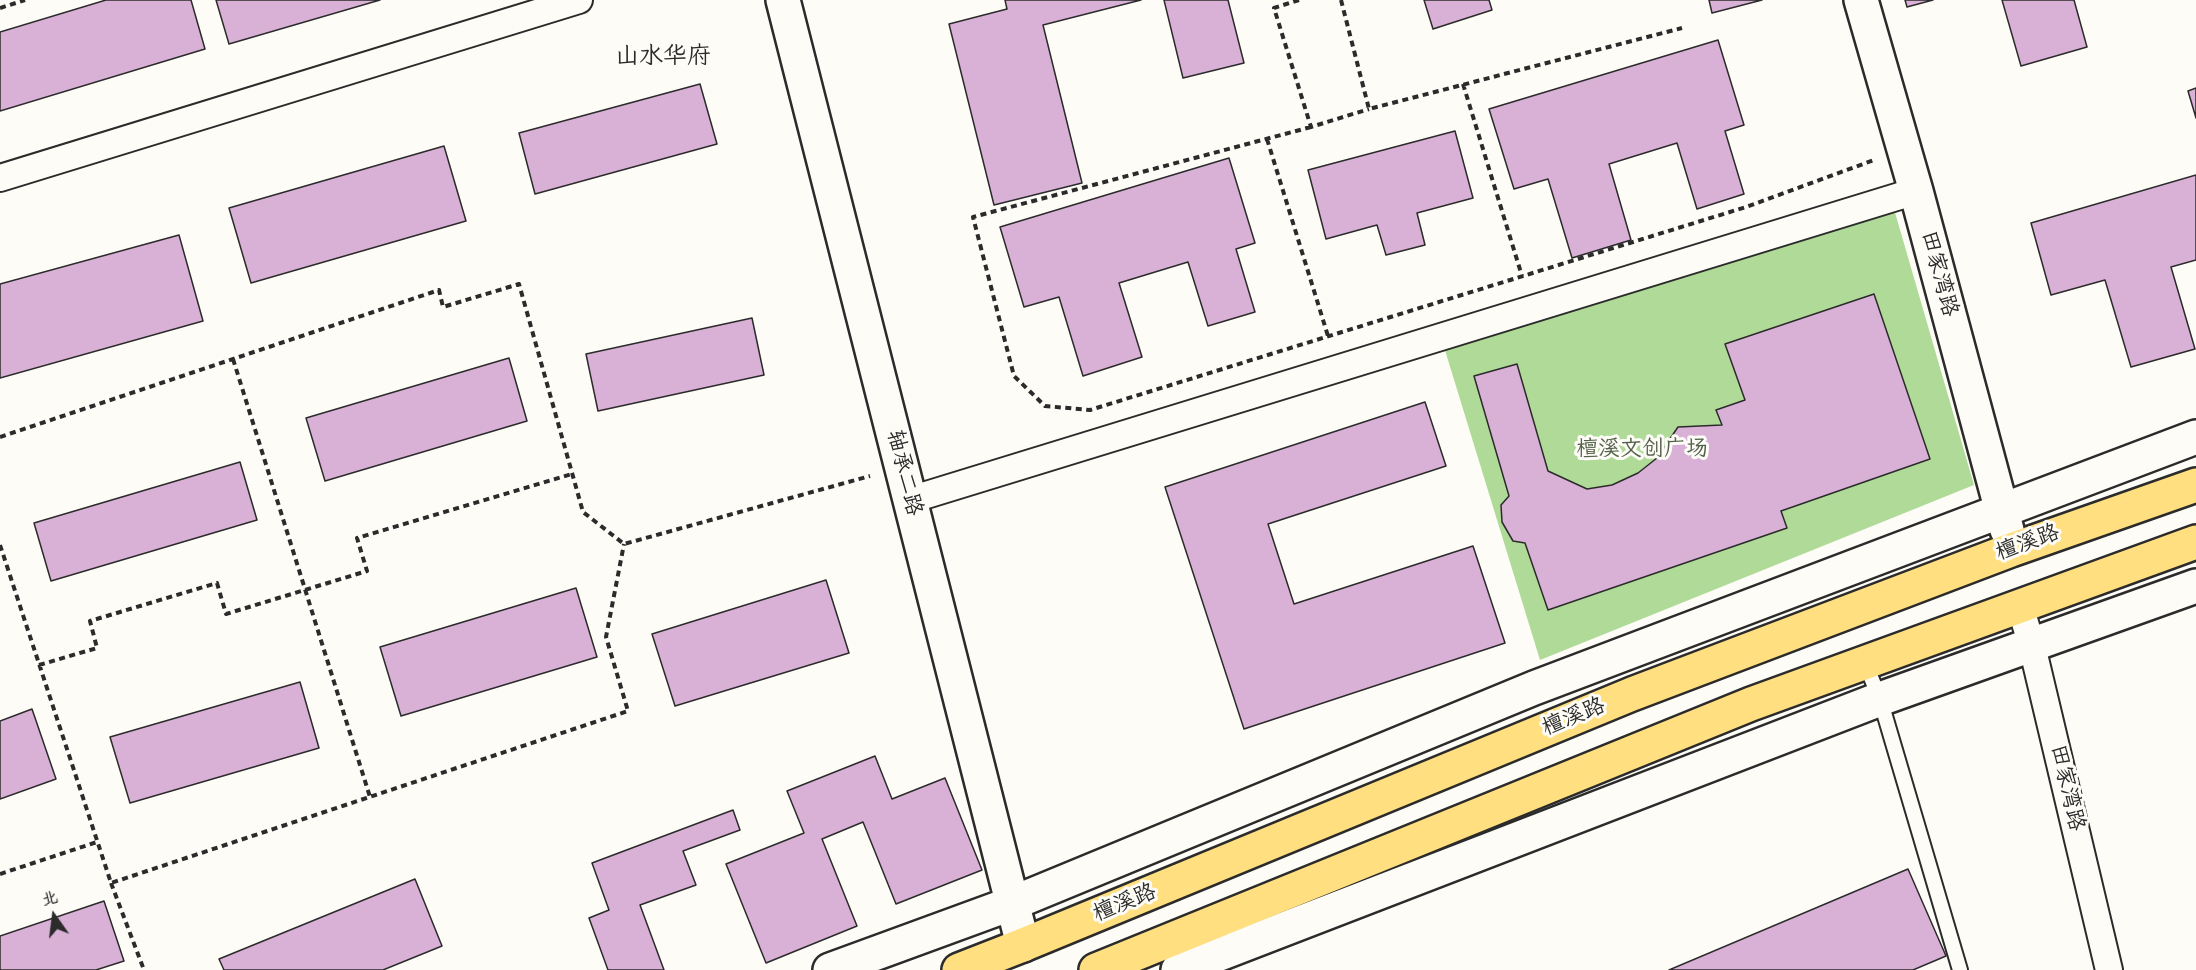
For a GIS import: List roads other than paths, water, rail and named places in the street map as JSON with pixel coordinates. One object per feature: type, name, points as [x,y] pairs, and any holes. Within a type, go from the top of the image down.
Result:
[{"type":"main road","name":"檀溪路","points":[[959,970],[1632,694],[2011,549],[2196,485]]},
{"type":"main road","points":[[1096,970],[1721,716],[2196,542]]},
{"type":"street","points":[[0,178],[579,0]]},
{"type":"street","name":"轴承二路","points":[[783,0],[1023,945]]},
{"type":"street","name":"田家湾路","points":[[1861,0],[1916,191],[2003,511],[2011,549]]},
{"type":"street","points":[[910,500],[1916,191]]},
{"type":"street","points":[[830,970],[1013,903],[1534,688],[2196,437]]},
{"type":"street","points":[[1178,970],[1880,699],[2196,586]]},
{"type":"street","name":"田家湾路","points":[[2020,606],[2032,646],[2109,970]]},
{"type":"lane","points":[[1865,663],[1880,699],[1960,970]]},
{"type":"district","name":"山水华府","points":[[663,58]]},
{"type":"park label","name":"檀溪文创广场","points":[[1642,450]]}]
